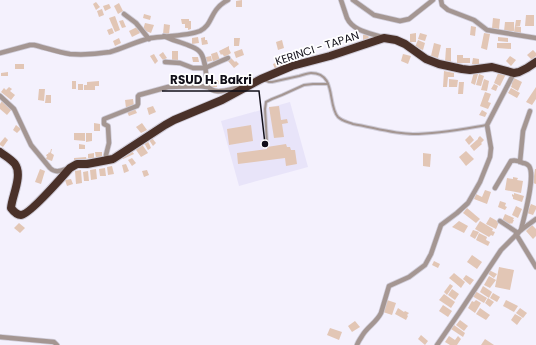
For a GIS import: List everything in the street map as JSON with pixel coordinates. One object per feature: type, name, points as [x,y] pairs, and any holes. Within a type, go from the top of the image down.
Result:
[{"type":"highway","points":[[384,38],[396,40],[405,44],[426,59],[439,64],[462,69],[470,70],[492,67],[514,73],[523,71],[536,62]]},
{"type":"highway","name":"KERINCI - TAPAN","points":[[70,168],[77,164],[87,164],[114,159],[174,120],[222,100],[261,79],[292,66],[330,56],[384,38]]},
{"type":"highway","points":[[0,152],[14,163],[17,169],[18,173],[12,208],[13,211],[19,215],[25,214],[34,206],[70,168]]},
{"type":"street","points":[[0,53],[34,45],[71,54],[103,53],[149,39],[164,36],[191,34],[201,30],[210,22],[216,10],[228,0]]},
{"type":"street","points":[[341,0],[347,18],[354,26],[359,30],[384,38]]},
{"type":"street","points":[[353,0],[374,15],[400,20],[409,19],[433,0]]},
{"type":"street","points":[[441,0],[442,5],[448,10],[474,20],[487,30],[536,38]]},
{"type":"street","points":[[124,14],[136,23],[149,39]]},
{"type":"street","points":[[164,36],[170,40],[184,43],[200,52],[203,56],[207,86]]},
{"type":"street","points":[[165,62],[180,63],[193,68],[205,69],[228,58]]},
{"type":"street","points":[[357,345],[362,335],[376,322],[379,317],[389,286],[409,278],[425,265],[431,254],[441,225],[468,203],[480,182],[490,157],[491,148],[487,125],[514,73]]},
{"type":"street","points":[[108,160],[106,155],[109,143],[108,126],[104,124],[104,120],[137,106],[139,95],[168,87],[207,86],[210,89],[221,91],[248,86]]},
{"type":"street","points":[[0,96],[14,110],[31,145],[52,170],[60,172],[70,168]]},
{"type":"street","points":[[520,162],[523,131],[530,111]]},
{"type":"street","points":[[495,188],[511,161],[515,160],[529,166],[532,174],[530,196],[518,232]]},
{"type":"street","points":[[437,345],[501,250],[518,232],[536,219]]},
{"type":"street","points":[[500,221],[518,232],[536,267]]},
{"type":"street","points":[[0,337],[54,342],[57,345]]},
{"type":"lane","points":[[261,79],[267,82],[272,82],[311,73],[321,75],[325,78],[328,84],[335,112],[338,117],[353,124],[413,134],[433,133],[487,125]]},
{"type":"lane","points":[[267,143],[266,102],[304,85],[328,84]]},
{"type":"shaded area","points":[[290,102],[308,167],[239,186],[221,121]]},
{"type":"building","points":[[242,0],[242,7],[236,7],[236,1]]},
{"type":"building","points":[[96,2],[100,7],[96,10],[93,4]]},
{"type":"building","points":[[119,3],[123,11],[118,14],[114,6]]},
{"type":"building","points":[[109,4],[111,8],[105,11],[103,6]]},
{"type":"building","points":[[102,9],[104,15],[99,17],[97,11]]},
{"type":"building","points":[[144,14],[151,16],[150,20],[143,18]]},
{"type":"building","points":[[526,15],[534,15],[534,26],[525,26]]},
{"type":"building","points":[[115,16],[120,30],[115,32],[109,18]]},
{"type":"building","points":[[493,18],[500,19],[499,29],[492,28]]},
{"type":"building","points":[[181,19],[189,19],[189,21],[191,21],[191,29],[188,30],[188,28],[185,28],[185,24],[182,24]]},
{"type":"building","points":[[123,20],[126,27],[122,28],[119,21]]},
{"type":"building","points":[[516,20],[521,20],[520,26],[515,26]]},
{"type":"building","points":[[505,22],[514,22],[514,31],[504,31]]},
{"type":"building","points":[[145,23],[154,25],[151,33],[143,30]]},
{"type":"building","points":[[164,24],[170,25],[169,34],[163,34]]},
{"type":"building","points":[[471,26],[476,27],[475,36],[470,35]]},
{"type":"building","points":[[515,26],[521,27],[521,33],[514,32]]},
{"type":"building","points":[[137,27],[140,33],[132,37],[129,31]]},
{"type":"building","points":[[112,28],[114,33],[109,35],[107,30]]},
{"type":"building","points":[[416,33],[416,42],[410,42],[410,34]]},
{"type":"building","points":[[420,33],[427,35],[425,41],[418,39]]},
{"type":"building","points":[[484,33],[490,34],[487,50],[481,48]]},
{"type":"building","points":[[368,34],[369,39],[363,40],[363,35]]},
{"type":"building","points":[[198,37],[199,43],[192,44],[192,38]]},
{"type":"building","points":[[205,37],[208,44],[202,45],[201,38]]},
{"type":"building","points":[[498,37],[508,38],[508,42],[498,41]]},
{"type":"building","points":[[119,38],[121,43],[115,46],[113,41]]},
{"type":"building","points":[[234,38],[240,38],[239,46],[234,46]]},
{"type":"building","points":[[282,40],[284,48],[278,50],[276,42]]},
{"type":"building","points":[[418,40],[425,43],[423,50],[415,47]]},
{"type":"building","points":[[434,43],[441,45],[438,58],[431,56]]},
{"type":"building","points":[[497,43],[511,43],[511,49],[497,48]]},
{"type":"building","points":[[229,46],[231,53],[225,57],[222,54],[221,55],[219,51]]},
{"type":"building","points":[[446,48],[451,48],[451,63],[445,62]]},
{"type":"building","points":[[242,49],[244,55],[236,58],[234,52]]},
{"type":"building","points":[[533,50],[536,53],[536,56],[532,60],[527,55]]},
{"type":"building","points":[[172,51],[178,51],[178,61],[172,61]]},
{"type":"building","points":[[163,52],[167,58],[163,60],[159,55]]},
{"type":"building","points":[[217,52],[220,60],[213,62],[211,54]]},
{"type":"building","points":[[154,54],[158,61],[155,64],[150,56]]},
{"type":"building","points":[[403,54],[411,56],[408,64],[401,61]]},
{"type":"building","points":[[457,55],[463,55],[463,58],[470,58],[470,63],[457,63]]},
{"type":"building","points":[[211,56],[212,61],[206,62],[206,57]]},
{"type":"building","points":[[510,56],[516,60],[511,66],[506,61]]},
{"type":"building","points":[[192,57],[198,57],[199,62],[193,62]]},
{"type":"building","points":[[231,58],[239,64],[234,68],[228,61]]},
{"type":"building","points":[[473,58],[479,59],[479,65],[472,64]]},
{"type":"building","points":[[281,61],[283,66],[275,69],[273,64]]},
{"type":"building","points":[[15,64],[24,64],[24,69],[15,69]]},
{"type":"building","points":[[444,71],[454,73],[454,77],[448,77],[447,87],[443,87]]},
{"type":"building","points":[[499,71],[506,74],[500,86],[494,83]]},
{"type":"building","points":[[8,72],[8,76],[1,76],[1,73]]},
{"type":"building","points":[[474,72],[478,74],[475,85],[471,83]]},
{"type":"building","points":[[479,74],[484,76],[481,86],[476,85]]},
{"type":"building","points":[[512,77],[522,82],[518,91],[511,87],[512,84],[510,83]]},
{"type":"building","points":[[449,79],[458,80],[457,87],[449,87]]},
{"type":"building","points":[[484,79],[489,81],[487,91],[481,90]]},
{"type":"building","points":[[208,80],[218,80],[221,84],[217,84],[217,87],[210,87]]},
{"type":"building","points":[[72,81],[76,81],[76,89],[72,89]]},
{"type":"building","points":[[99,81],[99,86],[95,86],[95,90],[84,90],[84,85],[87,85],[87,82]]},
{"type":"building","points":[[459,82],[464,82],[463,94],[458,94]]},
{"type":"building","points":[[78,84],[83,84],[83,90],[78,90]]},
{"type":"building","points":[[494,84],[498,86],[496,91],[491,89]]},
{"type":"building","points":[[9,87],[12,89],[10,91],[15,95],[11,100],[1,92],[4,88],[6,90]]},
{"type":"building","points":[[536,87],[536,99],[532,105],[526,102]]},
{"type":"building","points":[[511,88],[520,93],[517,98],[508,93]]},
{"type":"building","points":[[39,89],[45,89],[44,101],[38,100]]},
{"type":"building","points":[[485,92],[491,94],[488,102],[491,103],[488,109],[480,106]]},
{"type":"building","points":[[46,95],[51,95],[51,103],[45,103]]},
{"type":"building","points":[[133,99],[134,106],[126,108],[125,100]]},
{"type":"building","points":[[2,101],[12,109],[7,115],[0,109],[0,104]]},
{"type":"building","points":[[153,106],[156,112],[149,115],[147,108]]},
{"type":"building","points":[[279,106],[281,120],[287,119],[288,123],[282,124],[284,137],[274,138],[269,107]]},
{"type":"building","points":[[135,109],[137,113],[129,116],[127,112]]},
{"type":"building","points":[[482,110],[487,113],[485,117],[479,115]]},
{"type":"building","points":[[94,123],[100,124],[100,131],[94,131]]},
{"type":"building","points":[[142,123],[147,130],[141,133],[136,127]]},
{"type":"building","points":[[16,125],[21,129],[17,133],[13,130]]},
{"type":"building","points":[[251,125],[253,141],[229,145],[227,129]]},
{"type":"building","points":[[74,133],[85,133],[85,141],[74,140]]},
{"type":"building","points":[[86,133],[92,133],[92,141],[86,142]]},
{"type":"building","points":[[470,135],[474,140],[469,145],[465,140]]},
{"type":"building","points":[[480,136],[484,140],[481,143],[482,144],[474,151],[470,146]]},
{"type":"building","points":[[5,137],[8,140],[3,147],[0,143]]},
{"type":"building","points":[[152,138],[156,143],[153,146],[149,140]]},
{"type":"building","points":[[147,139],[151,148],[148,150],[143,141]]},
{"type":"building","points":[[141,143],[148,153],[141,157],[134,147]]},
{"type":"building","points":[[79,144],[85,145],[85,149],[79,149]]},
{"type":"building","points":[[286,144],[291,150],[295,150],[297,164],[286,166],[285,158],[238,164],[237,153],[267,149],[267,147]]},
{"type":"building","points":[[51,149],[51,153],[54,155],[52,161],[46,159],[47,154],[49,152],[50,153]]},
{"type":"building","points":[[132,151],[134,154],[123,159],[122,157]]},
{"type":"building","points":[[466,151],[474,159],[466,166],[459,157]]},
{"type":"building","points":[[95,152],[102,152],[102,158],[96,158]]},
{"type":"building","points":[[94,153],[94,158],[88,158],[88,154]]},
{"type":"building","points":[[423,153],[431,154],[430,167],[423,166]]},
{"type":"building","points":[[86,157],[87,161],[74,162],[74,158]]},
{"type":"building","points":[[132,158],[136,163],[132,166],[128,160]]},
{"type":"building","points":[[126,164],[129,171],[124,173],[122,165]]},
{"type":"building","points":[[112,166],[114,174],[108,175],[107,167]]},
{"type":"building","points":[[105,168],[106,176],[100,176],[99,169]]},
{"type":"building","points":[[40,169],[45,171],[41,184],[35,182]]},
{"type":"building","points":[[96,169],[97,179],[91,180],[90,170]]},
{"type":"building","points":[[536,169],[536,184],[533,183]]},
{"type":"building","points":[[81,170],[82,183],[76,184],[75,171]]},
{"type":"building","points":[[147,170],[149,175],[144,177],[142,171]]},
{"type":"building","points":[[88,171],[89,181],[84,181],[83,172]]},
{"type":"building","points":[[513,177],[518,178],[517,180],[523,181],[521,193],[505,190],[507,178],[513,179]]},
{"type":"building","points":[[71,179],[73,184],[67,186],[65,180]]},
{"type":"building","points":[[485,190],[491,192],[487,204],[474,199],[476,194],[482,197]]},
{"type":"building","points":[[514,193],[524,196],[522,202],[513,199],[512,194],[514,195]]},
{"type":"building","points":[[500,201],[506,203],[505,206],[507,207],[505,210],[498,207]]},
{"type":"building","points":[[531,204],[536,206],[533,215],[527,213]]},
{"type":"building","points":[[516,206],[522,209],[518,218],[512,215]]},
{"type":"building","points":[[467,208],[480,219],[476,223],[463,213]]},
{"type":"building","points":[[505,214],[514,218],[512,224],[502,221]]},
{"type":"building","points":[[490,217],[499,222],[496,229],[486,224]]},
{"type":"building","points":[[459,221],[468,226],[464,233],[452,227]]},
{"type":"building","points":[[480,221],[493,229],[492,231],[495,232],[493,236],[491,235],[489,237],[475,229]]},
{"type":"building","points":[[19,223],[25,228],[20,233],[14,228]]},
{"type":"building","points":[[532,225],[536,229],[536,236],[533,239],[526,231]]},
{"type":"building","points":[[473,230],[479,232],[475,239],[470,236]]},
{"type":"building","points":[[479,233],[487,237],[486,240],[490,242],[488,246],[476,240]]},
{"type":"building","points":[[472,255],[482,262],[477,269],[467,262]]},
{"type":"building","points":[[434,261],[440,264],[438,268],[432,265]]},
{"type":"building","points":[[499,267],[514,270],[510,290],[495,287]]},
{"type":"building","points":[[489,270],[497,274],[494,278],[487,273]]},
{"type":"building","points":[[454,273],[465,282],[461,288],[449,278]]},
{"type":"building","points":[[466,275],[474,280],[470,285],[463,279]]},
{"type":"building","points":[[489,276],[496,280],[490,288],[484,285]]},
{"type":"building","points":[[450,284],[453,286],[447,295],[444,292]]},
{"type":"building","points":[[483,286],[492,292],[489,298],[480,292]]},
{"type":"building","points":[[452,289],[459,294],[455,300],[448,295]]},
{"type":"building","points":[[475,291],[487,298],[484,303],[472,296]]},
{"type":"building","points":[[493,293],[500,297],[497,302],[490,298]]},
{"type":"building","points":[[444,294],[455,302],[451,308],[439,300]]},
{"type":"building","points":[[488,298],[494,302],[490,307],[485,303]]},
{"type":"building","points":[[387,300],[396,303],[392,315],[383,312]]},
{"type":"building","points":[[476,300],[481,303],[475,313],[468,308],[472,301],[474,302]]},
{"type":"building","points":[[506,300],[518,306],[514,312],[503,306]]},
{"type":"building","points":[[443,305],[452,311],[448,317],[439,311]]},
{"type":"building","points":[[398,308],[409,313],[406,320],[395,314]]},
{"type":"building","points":[[480,308],[490,315],[486,320],[476,314]]},
{"type":"building","points":[[520,308],[527,313],[523,318],[516,313]]},
{"type":"building","points":[[515,314],[522,318],[517,325],[511,320]]},
{"type":"building","points":[[460,320],[468,326],[464,331],[456,325]]},
{"type":"building","points":[[355,321],[360,327],[352,332],[348,326]]},
{"type":"building","points":[[454,325],[465,333],[463,337],[451,329]]},
{"type":"building","points":[[330,328],[342,332],[339,340],[327,335]]},
{"type":"building","points":[[421,335],[428,341],[425,345],[418,339]]},
{"type":"building","points":[[449,336],[455,340],[458,336],[461,339],[457,345],[450,345],[445,342]]},
{"type":"building","points":[[485,339],[494,345],[481,345]]},
{"type":"place","name":"RSUD H. Bakri","points":[[265,144]]}]
